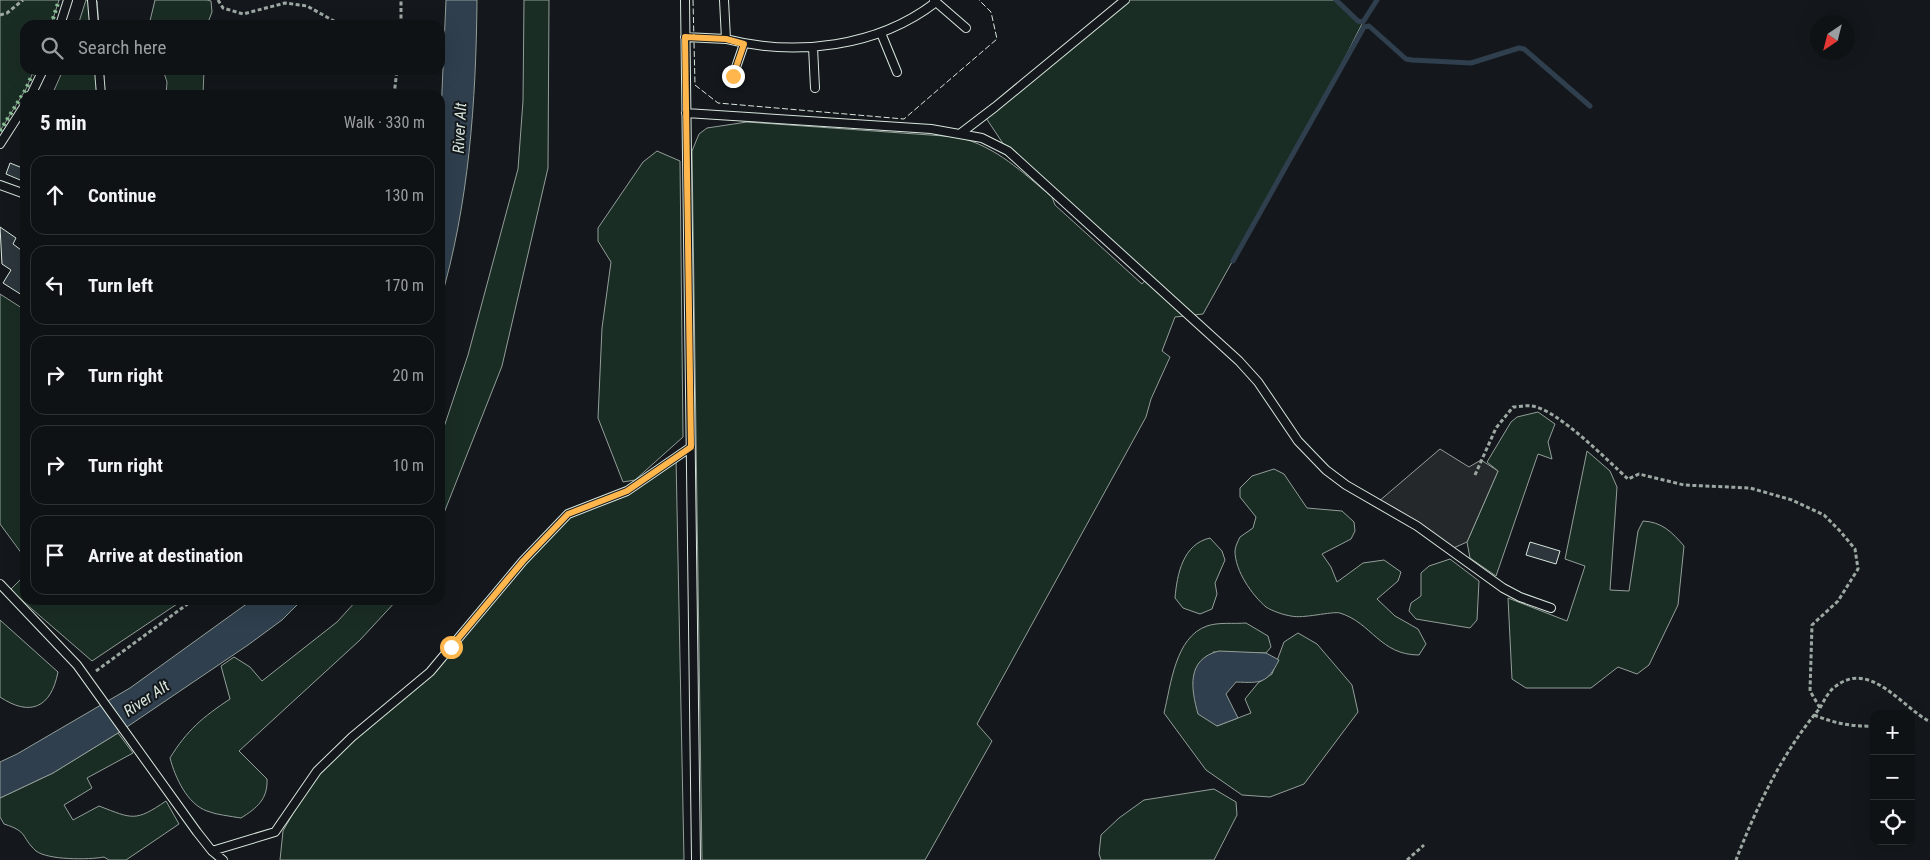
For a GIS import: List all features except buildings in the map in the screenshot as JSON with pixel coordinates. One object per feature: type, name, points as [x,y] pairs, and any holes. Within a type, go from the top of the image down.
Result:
[{"type":"lane","points":[[62,20],[68,0]]},
{"type":"lane","points":[[92,0],[94,20]]},
{"type":"lane","points":[[685,0],[696,860]]},
{"type":"lane","points":[[724,0],[726,39]]},
{"type":"lane","points":[[960,133],[995,107],[1125,0]]},
{"type":"lane","points":[[685,37],[726,39],[744,44],[776,48],[813,47],[881,33],[904,23],[935,1],[966,28]]},
{"type":"lane","points":[[881,33],[897,72]]},
{"type":"lane","points":[[733,76],[744,44]]},
{"type":"lane","points":[[813,47],[815,88]]},
{"type":"lane","points":[[33,90],[41,75]]},
{"type":"lane","points":[[99,75],[101,90]]},
{"type":"lane","points":[[0,144],[20,113]]},
{"type":"lane","points":[[686,113],[960,133],[982,138],[1008,151],[1232,354],[1258,382],[1298,441],[1326,470],[1346,485],[1417,526],[1503,588],[1520,597],[1551,608]]},
{"type":"lane","points":[[0,185],[20,192]]},
{"type":"lane","points":[[212,851],[275,832],[317,771],[352,737],[430,672],[523,561],[568,514],[627,491],[691,447]]},
{"type":"lane","points":[[0,584],[89,680],[212,851],[223,860]]},
{"type":"path","points":[[0,15],[7,13],[22,0]]},
{"type":"path","points":[[218,0],[223,8],[243,14],[285,3],[307,6],[332,20]]},
{"type":"path","points":[[401,0],[401,20]]},
{"type":"path","points":[[395,90],[396,75]]},
{"type":"path","points":[[1475,475],[1496,428],[1513,407],[1533,406],[1555,418],[1579,436],[1628,479],[1639,474],[1684,485],[1750,488],[1792,500],[1824,515],[1855,549],[1858,569],[1838,601],[1812,625],[1810,691],[1820,708]]},
{"type":"path","points":[[89,680],[186,605]]},
{"type":"path","points":[[1736,860],[1758,806],[1814,715],[1835,686],[1851,678],[1871,679],[1895,695],[1909,710]]},
{"type":"path","points":[[1814,715],[1833,723],[1860,727],[1870,726]]},
{"type":"path","points":[[1915,715],[1930,722]]},
{"type":"path","points":[[1407,860],[1424,845]]},
{"type":"green space","points":[[0,0],[59,0],[53,20],[20,20],[20,75],[32,75],[25,90],[20,90],[20,99],[0,131]]},
{"type":"green space","points":[[86,0],[97,1],[99,20],[80,20]]},
{"type":"green space","points":[[155,0],[211,1],[212,12],[209,20],[150,20]]},
{"type":"green space","points":[[524,0],[549,0],[548,168],[502,366],[445,510],[445,424],[468,355],[518,169],[523,101]]},
{"type":"green space","points":[[1124,0],[1336,0],[1358,21],[1363,22],[1333,81],[1203,314],[1175,317],[1162,351],[1170,357],[1151,399],[1146,417],[977,724],[992,741],[925,860],[702,860],[692,151],[699,134],[707,128],[747,122],[958,137],[972,141],[1008,161],[1030,178],[1052,197],[1055,205],[1142,284],[1148,277],[1008,151],[984,115]]},
{"type":"green space","points":[[61,75],[104,75],[99,90],[54,90]]},
{"type":"green space","points":[[165,75],[204,75],[203,90],[166,90],[167,82]]},
{"type":"green space","points":[[657,151],[680,161],[683,437],[635,480],[623,482],[598,418],[602,328],[611,262],[598,241],[598,228],[643,162]]},
{"type":"green space","points":[[0,294],[20,307],[20,551],[0,524]]},
{"type":"green space","points":[[1538,412],[1555,424],[1548,442],[1552,459],[1538,454],[1496,576],[1470,558],[1467,542],[1498,471],[1487,462],[1511,422],[1517,417]]},
{"type":"green space","points":[[1587,451],[1610,471],[1617,487],[1610,590],[1629,591],[1638,531],[1643,521],[1656,523],[1675,536],[1684,546],[1678,605],[1649,665],[1637,674],[1618,667],[1591,688],[1526,688],[1512,679],[1508,598],[1567,621],[1585,566],[1565,559]]},
{"type":"green space","points":[[676,457],[684,860],[280,860],[283,831],[317,771],[430,672],[568,514],[627,491]]},
{"type":"green space","points":[[1274,469],[1284,474],[1307,508],[1342,511],[1354,522],[1355,531],[1351,539],[1322,554],[1331,567],[1337,582],[1363,563],[1384,560],[1401,572],[1398,581],[1377,599],[1395,616],[1418,629],[1426,644],[1419,655],[1406,654],[1395,650],[1360,624],[1340,613],[1296,617],[1278,613],[1266,607],[1255,596],[1245,582],[1236,559],[1235,549],[1239,539],[1253,528],[1256,517],[1240,497],[1240,488],[1252,476]]},
{"type":"green space","points":[[1210,538],[1222,551],[1225,560],[1215,583],[1217,594],[1212,609],[1200,614],[1183,608],[1175,598],[1176,589],[1183,561],[1188,553],[1201,541]]},
{"type":"green space","points":[[1450,559],[1479,581],[1477,620],[1470,628],[1416,619],[1409,611],[1411,603],[1421,596],[1421,573],[1429,566]]},
{"type":"green space","points":[[20,580],[20,599],[10,590]]},
{"type":"green space","points":[[27,605],[176,605],[92,661]]},
{"type":"green space","points":[[352,605],[392,605],[360,640],[239,751],[267,779],[266,792],[252,810],[241,818],[215,814],[193,802],[183,789],[170,758],[183,739],[196,725],[230,699],[221,666],[234,657],[250,667],[262,681],[337,622]]},
{"type":"green space","points":[[0,620],[58,672],[50,694],[38,706],[21,707],[0,697]]},
{"type":"green space","points":[[1246,623],[1268,636],[1271,647],[1266,653],[1213,652],[1217,726],[1251,713],[1245,699],[1258,683],[1272,674],[1284,642],[1298,633],[1317,644],[1352,685],[1358,712],[1304,784],[1270,797],[1242,795],[1206,770],[1164,713],[1176,663],[1188,640],[1196,632],[1207,626]]},
{"type":"green space","points":[[118,733],[133,753],[87,778],[92,788],[64,805],[73,820],[99,806],[127,816],[140,815],[166,801],[179,824],[126,860],[109,860],[104,857],[68,859],[42,854],[31,846],[21,832],[4,824],[0,817],[0,798],[53,773]]},
{"type":"green space","points":[[1214,789],[1236,802],[1237,815],[1214,860],[1101,860],[1099,854],[1101,835],[1119,818],[1144,800]]},
{"type":"shaded area","points":[[1440,449],[1469,467],[1481,460],[1498,471],[1467,542],[1449,550],[1378,502]]},
{"type":"water","name":"River Alt","points":[[446,0],[477,0],[475,76],[469,152],[458,228],[445,284],[445,90],[442,90],[443,75],[445,75]]},
{"type":"water","name":"River Alt","points":[[245,605],[297,605],[282,620],[248,645],[118,733],[53,773],[0,798],[0,762],[130,688]]},
{"type":"water","points":[[1219,651],[1266,653],[1279,660],[1267,678],[1257,682],[1236,682],[1226,694],[1238,718],[1217,726],[1198,714],[1193,676],[1201,661],[1208,655]]},
{"type":"waterway","points":[[1336,0],[1358,21],[1363,22],[1377,0]]},
{"type":"waterway","points":[[1233,261],[1364,27],[1369,26],[1406,59],[1412,60],[1471,63],[1519,48],[1524,49],[1590,106]]},
{"type":"hedge","points":[[53,20],[59,0]]},
{"type":"hedge","points":[[25,90],[32,75]]},
{"type":"hedge","points":[[0,131],[20,99]]},
{"type":"fence","points":[[693,0],[695,85],[718,103],[904,119],[997,39],[991,12],[979,0]]},
{"type":"route","points":[[451,647],[523,561],[568,514],[627,491],[691,447],[685,37],[726,39],[744,44],[733,76]]}]
